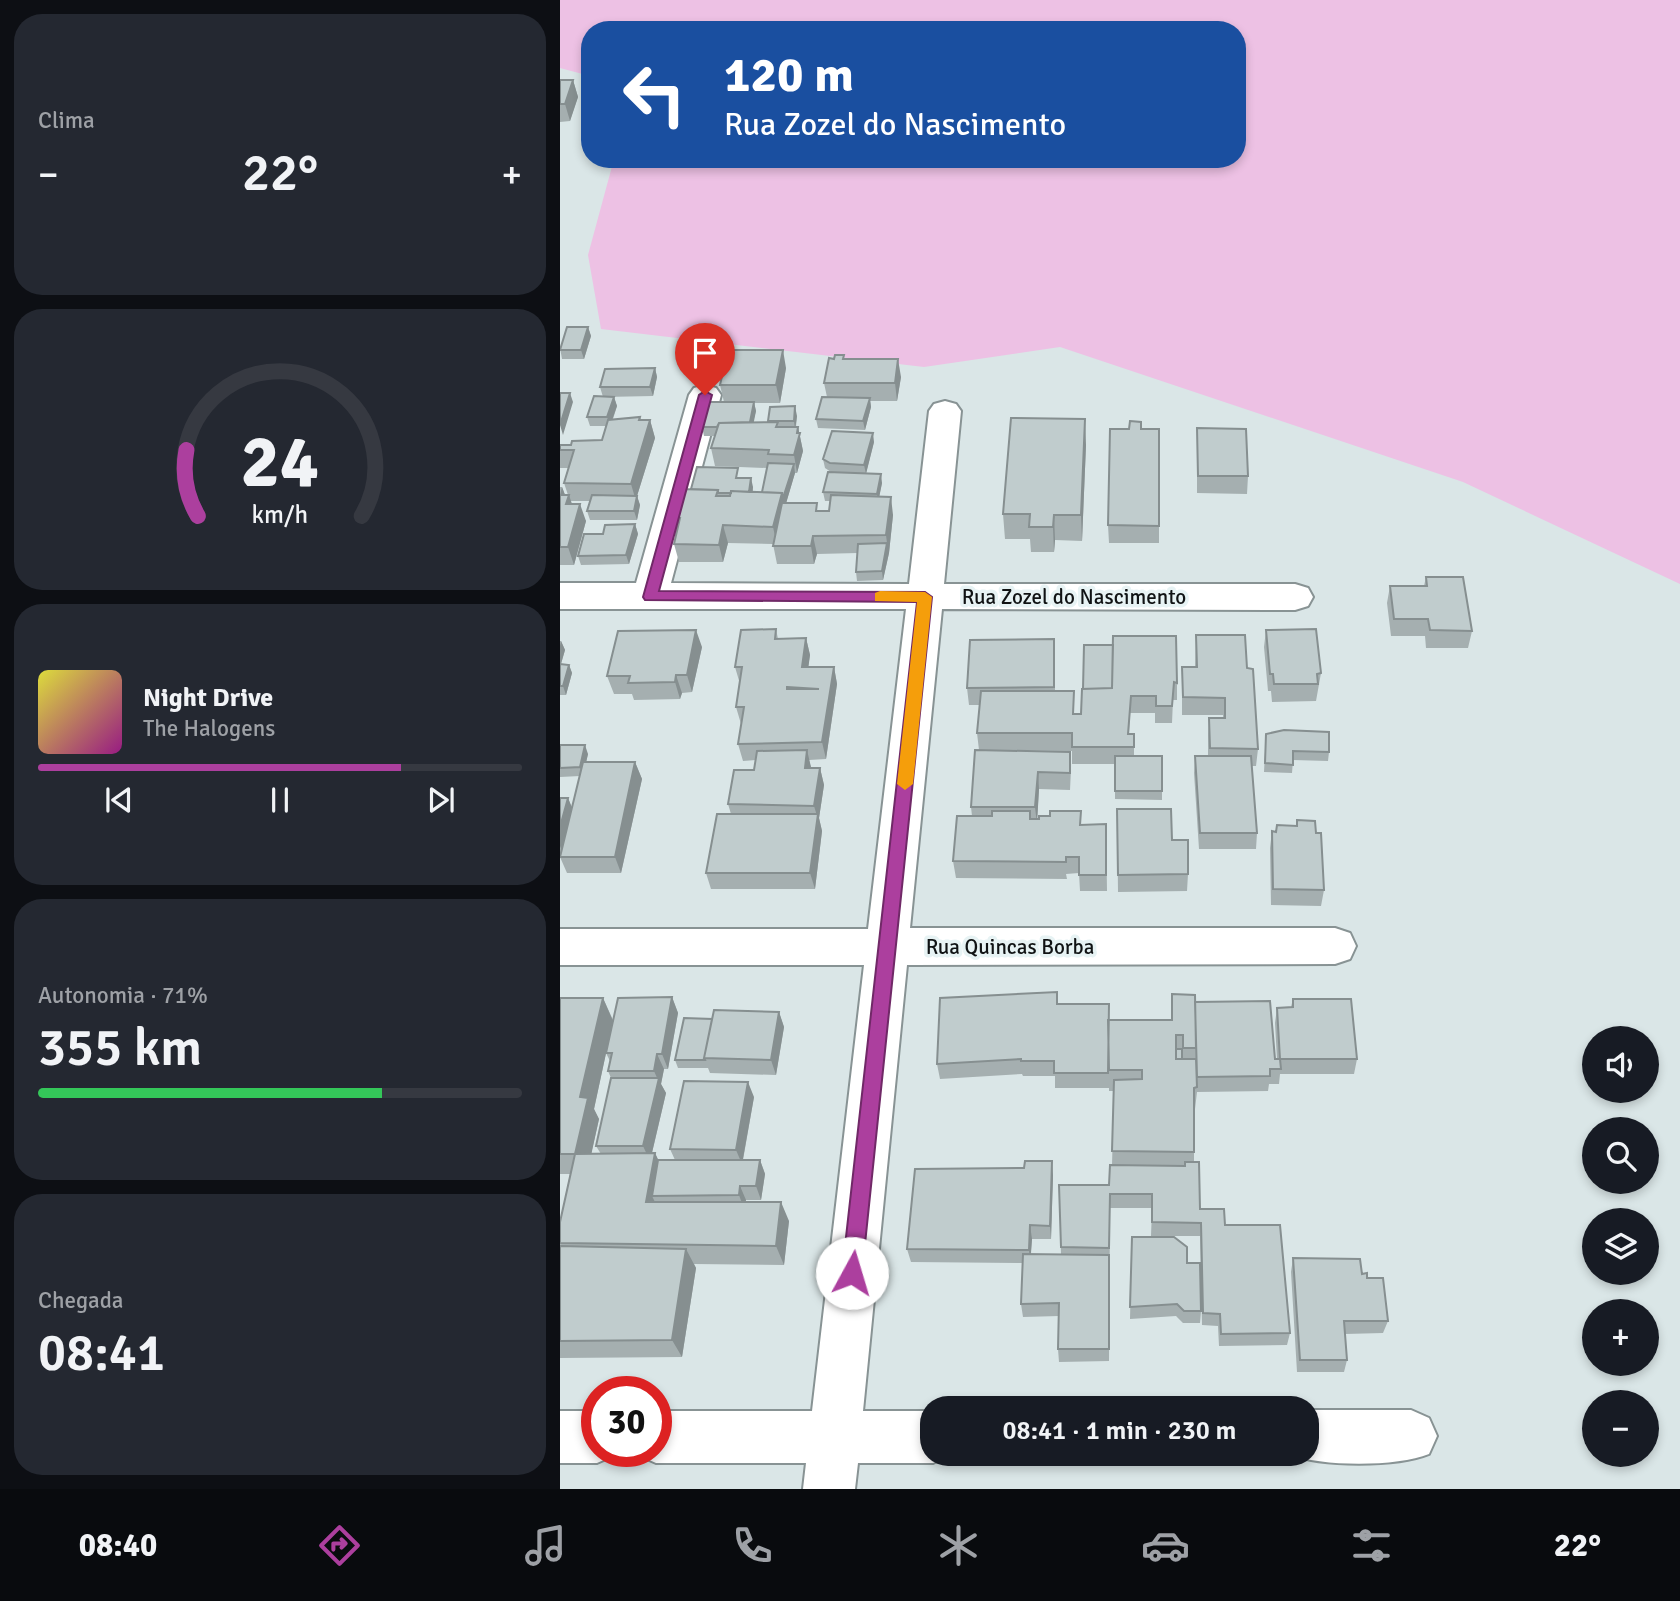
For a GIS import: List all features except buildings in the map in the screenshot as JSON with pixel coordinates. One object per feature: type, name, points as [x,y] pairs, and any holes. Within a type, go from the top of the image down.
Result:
[{"type":"street","points":[[650,597],[705,395]]},
{"type":"street","points":[[829,1489],[944,411]]},
{"type":"street","name":"Rua Zozel do Nascimento","points":[[560,596],[1295,597]]},
{"type":"street","name":"Rua Quincas Borba","points":[[560,947],[1335,946]]},
{"type":"street","points":[[1319,1436],[1411,1436]]},
{"type":"street","points":[[560,1437],[581,1437]]},
{"type":"street","points":[[672,1437],[920,1437]]},
{"type":"shaded area","points":[[560,0],[1680,0],[1680,584],[1463,482],[1060,347],[924,367],[601,329],[588,255],[612,168],[1246,168],[1246,21],[581,21],[581,74],[560,68]]},
{"type":"slow traffic","points":[[880,597],[925,597],[905,784]]},
{"type":"route","points":[[705,395],[650,597],[925,597],[852,1273]]}]
